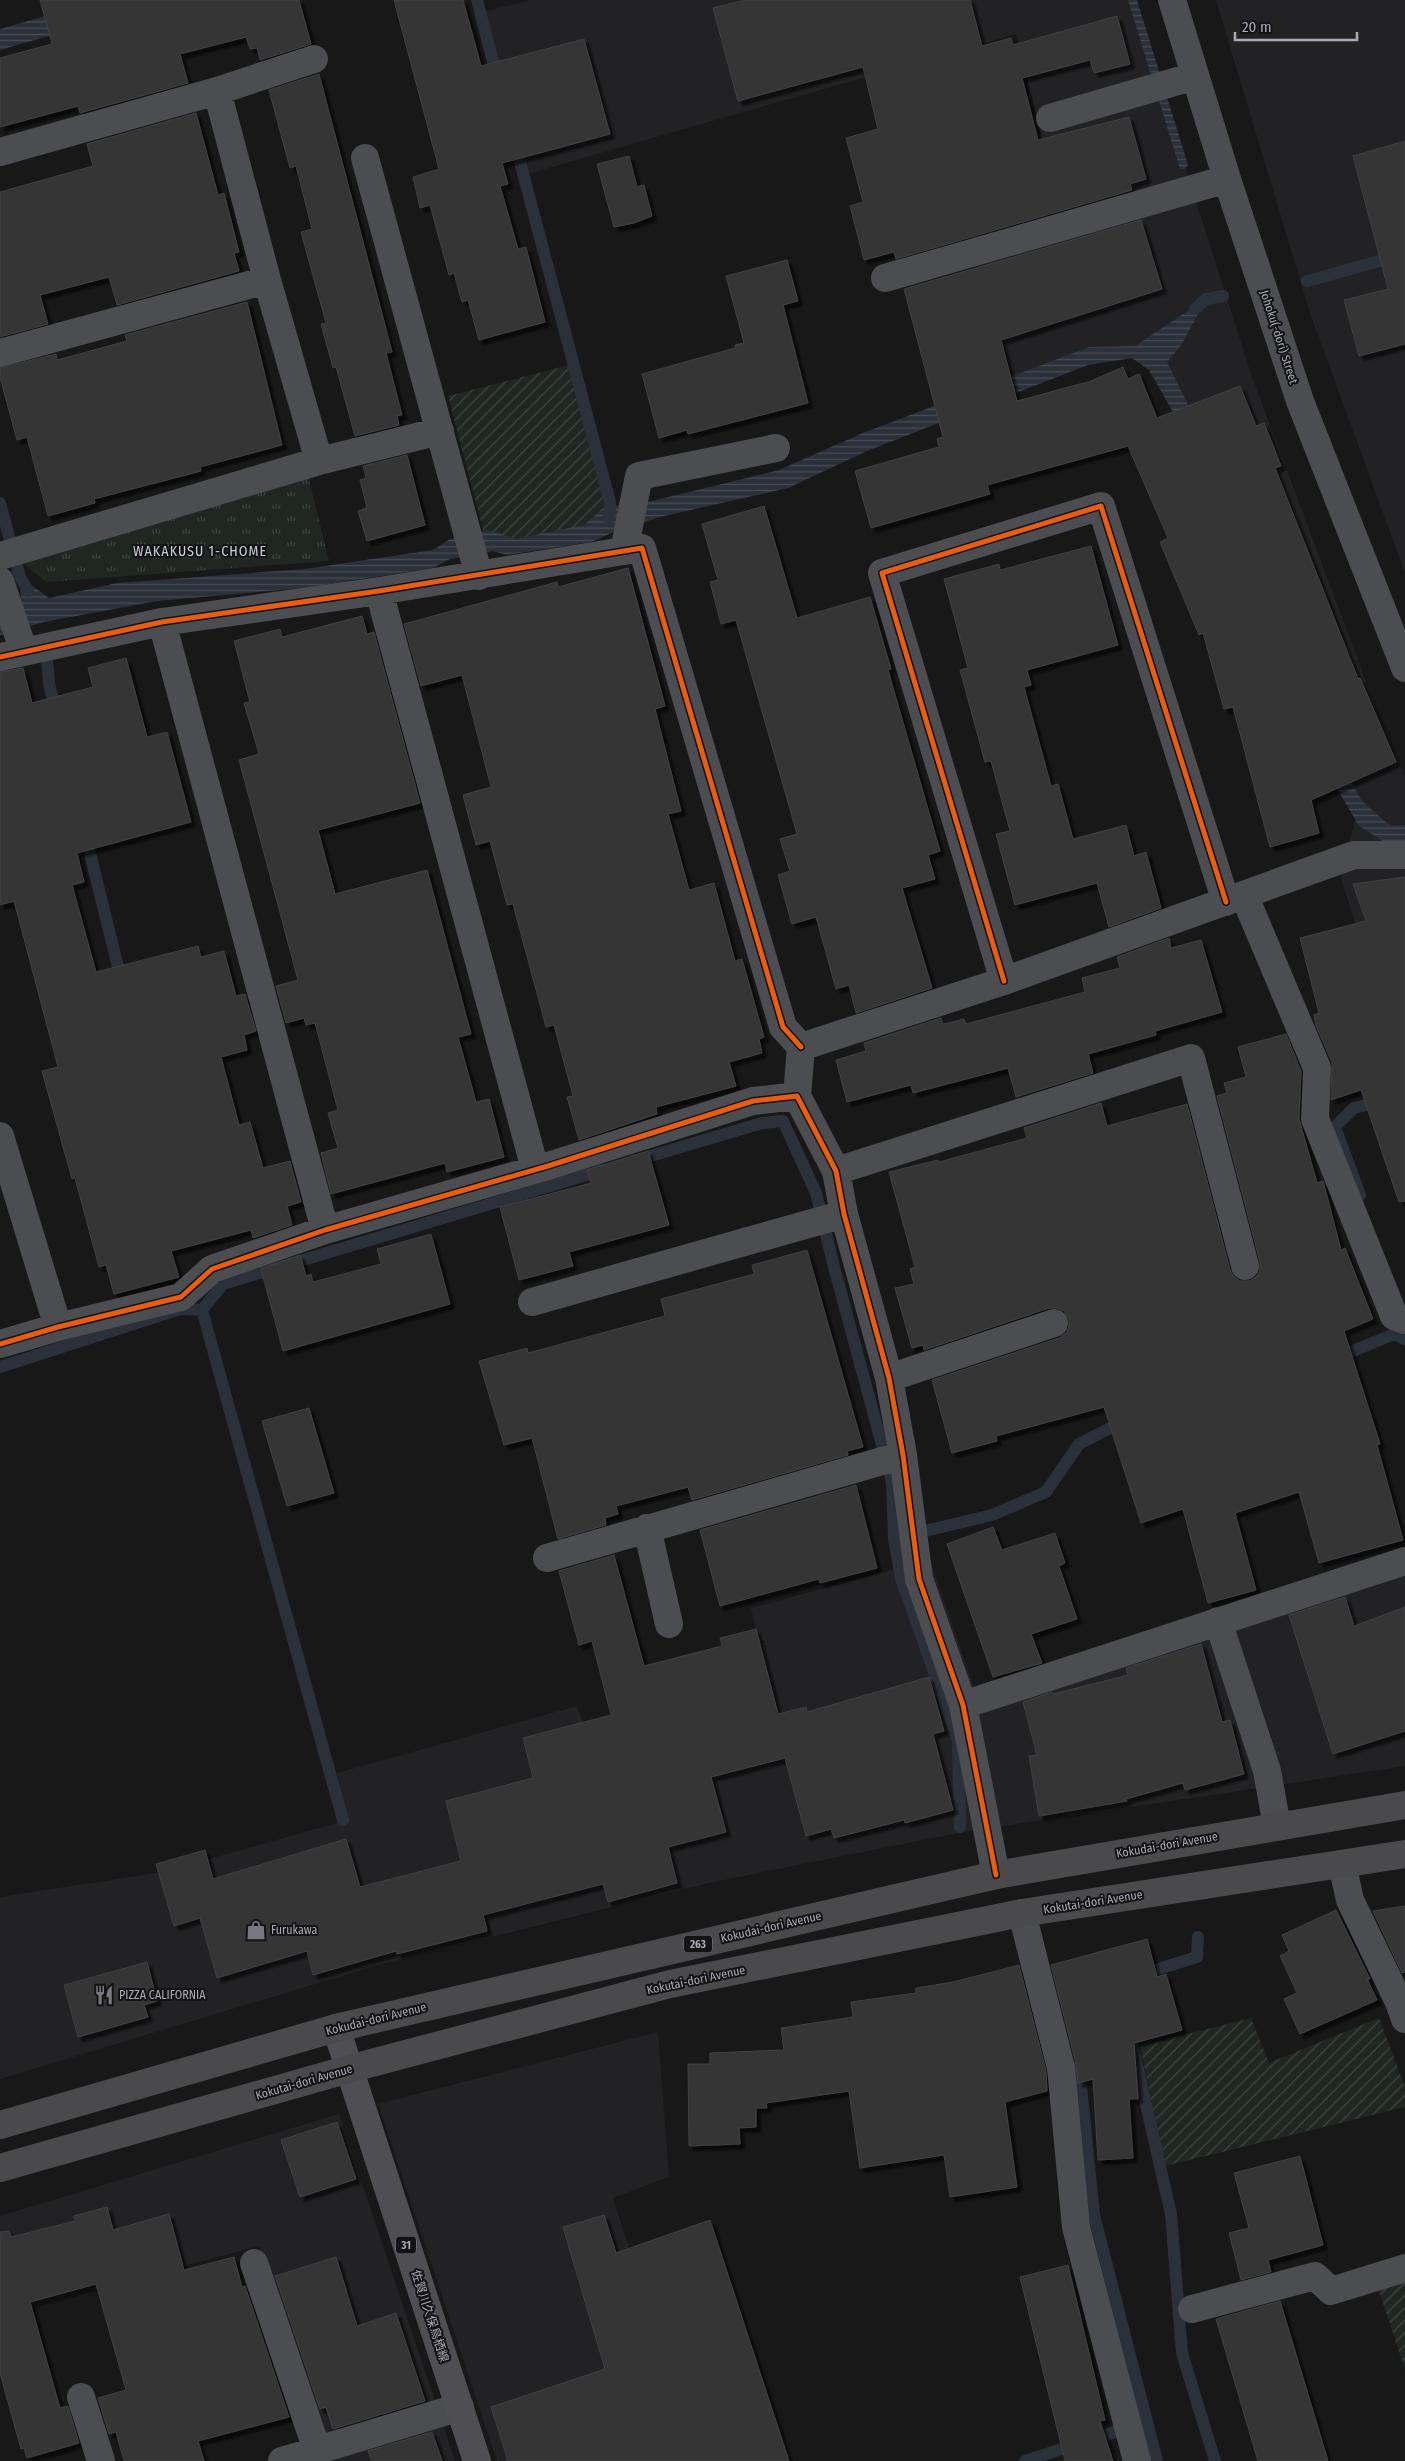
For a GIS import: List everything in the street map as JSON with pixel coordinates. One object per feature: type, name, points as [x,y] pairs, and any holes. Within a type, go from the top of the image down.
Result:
[{"type":"highway","name":"Kokudai-dori Avenue","points":[[0,2125],[336,2028],[996,1875],[1405,1805]]},
{"type":"highway","name":"Kokutai-dori Avenue","points":[[0,2168],[349,2069],[670,1984],[1022,1914],[1405,1854]]},
{"type":"main road","name":"佐賀川久保鳥栖線","points":[[336,2028],[477,2461]]},
{"type":"street","name":"Johoku(-dori) Street","points":[[1172,0],[1170,83],[1227,179],[1300,401],[1405,668]]},
{"type":"street","points":[[0,152],[217,91],[314,59]]},
{"type":"street","points":[[1050,118],[1170,83]]},
{"type":"street","points":[[217,91],[267,280],[319,461]]},
{"type":"street","points":[[365,158],[479,576]]},
{"type":"street","points":[[885,278],[1227,179]]},
{"type":"street","points":[[0,353],[267,280]]},
{"type":"street","points":[[0,556],[319,461],[440,431]]},
{"type":"street","points":[[626,542],[639,476],[776,448]]},
{"type":"street","points":[[1004,981],[882,573],[1101,506],[1235,899],[1318,1068],[1315,1119],[1394,1316],[1405,1320]]},
{"type":"street","points":[[0,583],[12,654],[162,622],[479,576],[626,542],[642,548],[783,1027],[801,1047],[797,1096],[836,1171],[844,1214],[889,1378],[903,1455],[919,1579],[963,1705],[996,1875]]},
{"type":"street","points":[[379,591],[535,1169]]},
{"type":"street","points":[[162,622],[325,1230]]},
{"type":"street","points":[[801,1047],[1004,981],[1354,855],[1405,855]]},
{"type":"street","points":[[836,1171],[1191,1058],[1246,1266]]},
{"type":"street","points":[[0,1344],[58,1327],[181,1297],[212,1269],[325,1230],[535,1169],[753,1102],[797,1096]]},
{"type":"street","points":[[0,1136],[58,1327]]},
{"type":"street","points":[[532,1302],[844,1214]]},
{"type":"street","points":[[889,1378],[1054,1323]]},
{"type":"street","points":[[547,1558],[903,1455]]},
{"type":"street","points":[[647,1528],[669,1624]]},
{"type":"street","points":[[963,1705],[1405,1560]]},
{"type":"street","points":[[1218,1622],[1267,1772],[1277,1826]]},
{"type":"street","points":[[1342,1864],[1350,1900],[1399,2002],[1405,2019]]},
{"type":"street","points":[[1022,1914],[1061,2068],[1076,2227],[1134,2451]]},
{"type":"street","points":[[254,2263],[317,2450]]},
{"type":"street","points":[[1192,2309],[1315,2276],[1331,2292],[1405,2268]]},
{"type":"street","points":[[80,2397],[101,2461]]},
{"type":"street","points":[[282,2461],[460,2407]]},
{"type":"shaded area","points":[[102,0],[173,0],[0,50],[0,29]]},
{"type":"shaded area","points":[[531,0],[1132,0],[1251,374],[1381,722],[1405,775],[1405,1077],[1341,879],[1356,815],[1154,355],[1090,354],[1016,387],[978,261],[1067,239],[1016,34],[524,175],[478,13]]},
{"type":"shaded area","points":[[1128,0],[1137,0],[1188,165],[1185,169],[1180,169]]},
{"type":"shaded area","points":[[1216,0],[1405,0],[1405,573],[1310,313]]},
{"type":"shaded area","points":[[1206,299],[1182,344],[1167,362],[1196,421],[1333,751],[1362,801],[1390,826],[1405,825],[1405,841],[1386,843],[1359,826],[1317,754],[1181,426],[1149,370],[1132,358],[1088,365],[867,451],[788,488],[660,517],[616,531],[591,542],[507,555],[493,551],[450,559],[433,568],[303,588],[157,601],[44,622],[0,635],[0,608],[21,601],[20,577],[49,598],[117,583],[305,569],[433,550],[450,539],[488,530],[516,539],[584,525],[610,502],[623,508],[779,470],[863,433],[1089,347],[1135,346]]},
{"type":"shaded area","points":[[930,1560],[982,1711],[1405,1574],[1405,1766],[958,1833],[709,1883],[385,1963],[0,2079],[0,1897],[163,1872],[347,1820],[337,1773],[577,1706],[588,1737],[768,1689],[751,1608]]},
{"type":"shaded area","points":[[658,2032],[669,2177],[613,2198],[697,2461],[497,2461],[378,2104]]},
{"type":"shaded area","points":[[339,2114],[455,2461],[328,2461],[259,2246],[0,2315],[0,2216]]},
{"type":"green space","points":[[577,363],[623,527],[549,544],[486,541],[448,396]]},
{"type":"green space","points":[[308,476],[329,561],[46,582],[21,562]]},
{"type":"green space","points":[[1251,2018],[1269,2063],[1379,2018],[1405,2087],[1405,2107],[1165,2166],[1140,2046]]},
{"type":"green space","points":[[1405,2280],[1405,2370],[1378,2288]]},
{"type":"building","points":[[40,0],[299,0],[311,44],[260,60],[257,48],[250,49],[246,37],[180,54],[188,83],[80,113],[78,106],[0,127],[0,58],[52,44]]},
{"type":"building","points":[[394,0],[463,0],[481,66],[584,39],[610,134],[502,163],[508,184],[500,186],[518,249],[526,247],[545,322],[479,340],[468,300],[462,302],[454,273],[449,275],[430,205],[420,208],[413,177],[439,169]]},
{"type":"building","points":[[745,0],[970,0],[982,46],[1011,38],[1013,45],[1117,16],[1130,64],[1094,73],[1090,60],[1022,78],[1038,140],[1129,117],[1146,179],[1130,184],[1132,190],[896,259],[894,252],[864,260],[850,206],[863,202],[846,138],[878,129],[863,67],[738,101],[713,8]]},
{"type":"building","points":[[319,74],[392,352],[386,353],[402,415],[397,416],[399,425],[355,436],[336,367],[333,368],[321,324],[326,323],[301,232],[312,229],[296,166],[290,168],[269,90]]},
{"type":"building","points":[[196,113],[218,195],[224,193],[239,252],[234,253],[239,271],[117,305],[109,277],[40,295],[48,324],[0,337],[0,192],[93,166],[87,144]]},
{"type":"building","points":[[1405,141],[1405,344],[1359,356],[1344,300],[1388,289],[1353,156]]},
{"type":"building","points":[[629,156],[637,187],[644,185],[652,216],[634,223],[614,227],[597,164]]},
{"type":"building","points":[[1141,220],[1162,289],[1001,340],[1017,401],[1091,381],[1123,367],[1128,379],[1139,374],[1157,418],[1240,386],[1256,426],[1264,423],[1281,466],[1275,468],[1358,679],[1360,678],[1396,762],[1311,800],[1319,833],[1270,847],[1233,707],[1224,709],[1203,633],[1199,635],[1160,542],[1168,538],[1128,446],[987,485],[990,494],[871,528],[855,471],[939,447],[937,439],[943,437],[904,289]]},
{"type":"building","points":[[787,260],[798,301],[783,305],[808,403],[688,434],[687,430],[659,438],[642,374],[735,348],[735,345],[744,343],[726,276]]},
{"type":"building","points":[[247,302],[282,445],[200,467],[201,471],[94,499],[95,503],[48,516],[27,437],[17,440],[0,377],[0,368],[56,354],[57,360],[127,341],[125,335]]},
{"type":"building","points":[[407,455],[425,525],[367,541],[358,511],[367,508],[360,480],[366,478],[363,466]]},
{"type":"building","points":[[764,506],[797,618],[870,597],[891,669],[888,670],[940,851],[928,855],[935,879],[902,888],[932,988],[856,1013],[849,985],[836,989],[816,917],[792,924],[778,875],[790,871],[780,839],[797,834],[736,620],[721,624],[710,582],[718,580],[702,524]]},
{"type":"building","points":[[1091,546],[1118,645],[1027,670],[1031,685],[1024,687],[1051,786],[1058,784],[1073,839],[1126,825],[1134,856],[1146,852],[1161,908],[1109,927],[1097,883],[1015,905],[996,834],[1010,831],[991,761],[985,762],[960,670],[968,668],[944,579],[999,564],[1000,570]]},
{"type":"building","points":[[628,568],[665,706],[655,709],[681,811],[668,814],[689,890],[714,883],[735,961],[742,959],[764,1037],[759,1039],[762,1053],[729,1062],[736,1086],[656,1107],[657,1114],[579,1140],[567,1097],[573,1096],[554,1025],[546,1027],[513,904],[507,905],[490,841],[476,845],[463,795],[491,787],[462,675],[421,686],[404,624],[557,582],[558,587]]},
{"type":"building","points":[[362,616],[367,634],[374,632],[420,803],[318,830],[335,894],[427,870],[471,1034],[458,1037],[476,1102],[489,1099],[504,1157],[447,1172],[445,1163],[331,1194],[321,1153],[338,1148],[328,1113],[338,1110],[315,1023],[306,1025],[304,1018],[286,1023],[276,986],[298,980],[239,760],[259,754],[244,703],[250,702],[234,641],[280,629],[282,637]]},
{"type":"building","points":[[126,658],[147,737],[167,732],[191,822],[77,853],[84,882],[72,885],[96,972],[198,946],[201,957],[224,951],[236,996],[245,994],[256,1031],[244,1035],[247,1050],[221,1057],[239,1125],[250,1122],[263,1168],[290,1161],[301,1202],[287,1206],[292,1225],[253,1238],[251,1230],[171,1251],[179,1277],[114,1294],[106,1265],[99,1267],[75,1178],[72,1179],[42,1071],[58,1067],[14,901],[0,905],[0,672],[23,668],[32,703],[93,687],[88,668]]},
{"type":"building","points":[[1405,877],[1405,1201],[1399,1202],[1361,1090],[1331,1100],[1332,1062],[1316,1026],[1314,1015],[1319,1013],[1300,938],[1366,921],[1353,884]]},
{"type":"building","points":[[1169,938],[1171,948],[1201,940],[1222,1012],[1155,1031],[1156,1035],[1088,1054],[1093,1073],[1016,1097],[1008,1068],[913,1093],[911,1085],[847,1102],[836,1060],[866,1051],[864,1043],[941,1018],[943,1024],[964,1019],[966,1024],[1085,992],[1082,978],[1120,968],[1117,957]]},
{"type":"building","points":[[1286,1034],[1301,1071],[1299,1119],[1317,1183],[1323,1181],[1341,1250],[1345,1248],[1373,1319],[1344,1331],[1380,1444],[1377,1445],[1403,1540],[1319,1563],[1299,1492],[1235,1513],[1256,1590],[1208,1603],[1183,1509],[1141,1523],[1104,1407],[996,1436],[997,1441],[952,1453],[932,1380],[1059,1338],[1066,1333],[1069,1327],[1069,1319],[1064,1311],[1057,1308],[1049,1308],[924,1350],[923,1345],[912,1348],[895,1288],[914,1284],[910,1269],[915,1267],[889,1172],[938,1160],[939,1162],[1027,1138],[1024,1128],[1101,1103],[1107,1126],[1187,1104],[1230,1270],[1234,1277],[1240,1281],[1249,1281],[1256,1277],[1260,1271],[1260,1262],[1217,1096],[1227,1093],[1224,1083],[1246,1077],[1238,1047]]},
{"type":"building","points":[[648,1151],[669,1225],[569,1252],[573,1266],[519,1280],[500,1207],[591,1183],[587,1170]]},
{"type":"building","points":[[431,1234],[450,1304],[283,1351],[261,1269],[300,1255],[306,1276],[311,1274],[313,1282],[381,1264],[377,1249]]},
{"type":"building","points":[[807,1250],[863,1447],[847,1451],[848,1455],[692,1500],[688,1487],[616,1506],[618,1514],[605,1518],[606,1525],[558,1539],[532,1438],[504,1445],[479,1361],[527,1348],[528,1353],[665,1316],[661,1299],[754,1274],[752,1265]]},
{"type":"building","points":[[309,1408],[334,1493],[287,1506],[262,1421]]},
{"type":"building","points":[[856,1485],[877,1568],[820,1583],[819,1579],[720,1606],[700,1530]]},
{"type":"building","points":[[993,1527],[1002,1550],[1055,1533],[1065,1563],[1059,1566],[1077,1619],[1031,1634],[1042,1663],[993,1677],[947,1544]]},
{"type":"building","points":[[614,1555],[644,1666],[722,1646],[720,1638],[756,1629],[778,1714],[806,1707],[807,1712],[929,1677],[944,1731],[933,1734],[953,1810],[905,1823],[904,1820],[834,1838],[831,1829],[806,1836],[785,1758],[711,1777],[726,1832],[668,1847],[677,1883],[608,1902],[603,1884],[483,1915],[487,1931],[397,1954],[396,1951],[313,1975],[307,1951],[217,1978],[200,1918],[174,1926],[156,1864],[205,1850],[213,1879],[346,1839],[360,1887],[461,1861],[446,1801],[533,1778],[523,1738],[611,1715],[592,1641],[579,1645],[559,1571]]},
{"type":"building","points":[[1345,1597],[1354,1626],[1405,1607],[1405,1731],[1333,1754],[1289,1615]]},
{"type":"building","points":[[1201,1644],[1222,1722],[1230,1720],[1244,1774],[1185,1790],[1183,1783],[1126,1799],[1127,1801],[1039,1816],[1029,1756],[1037,1755],[1023,1702],[1052,1692],[1053,1694],[1128,1675],[1126,1668]]},
{"type":"building","points":[[1405,1906],[1405,1972],[1402,1973],[1373,1911]]},
{"type":"building","points":[[1336,1910],[1370,1979],[1367,1979],[1377,2000],[1300,2034],[1284,1999],[1297,1993],[1280,1956],[1289,1951],[1282,1935]]},
{"type":"building","points":[[1147,1939],[1157,1977],[1166,1974],[1182,2030],[1134,2043],[1138,2099],[1129,2099],[1133,2158],[1098,2160],[1093,2079],[1078,2083],[1076,2064],[1051,1965]]},
{"type":"building","points":[[147,1962],[157,2001],[144,2005],[148,2017],[78,2037],[64,1985]]},
{"type":"building","points":[[1019,1965],[1046,2071],[1047,2091],[1005,2102],[1017,2187],[950,2197],[944,2155],[860,2168],[849,2091],[766,2103],[767,2108],[756,2108],[756,2127],[739,2128],[740,2144],[689,2146],[688,2064],[710,2064],[710,2053],[784,2050],[781,2028],[853,2017],[851,2002],[916,1993],[916,1988],[953,1982]]},
{"type":"building","points":[[337,2122],[356,2179],[300,2197],[281,2140]]},
{"type":"building","points":[[1300,2156],[1323,2245],[1268,2260],[1271,2272],[1241,2280],[1229,2233],[1249,2228],[1234,2173]]},
{"type":"building","points":[[107,2207],[113,2230],[169,2214],[184,2270],[234,2257],[242,2287],[245,2286],[289,2417],[198,2441],[204,2461],[124,2461],[116,2432],[109,2434],[98,2398],[126,2390],[96,2284],[30,2302],[60,2408],[68,2406],[79,2443],[27,2458],[24,2448],[21,2449],[0,2373],[0,2232],[9,2231],[11,2237],[75,2221],[74,2216]]},
{"type":"building","points":[[604,2215],[616,2253],[710,2220],[789,2461],[508,2461],[491,2407],[605,2369],[563,2227]]},
{"type":"building","points":[[336,2257],[357,2326],[396,2313],[425,2401],[333,2429],[326,2407],[320,2409],[275,2276]]},
{"type":"building","points":[[1068,2265],[1105,2420],[1100,2421],[1113,2461],[1065,2461],[1020,2277]]},
{"type":"building","points":[[1280,2301],[1328,2461],[1258,2461],[1216,2319]]},
{"type":"building","points":[[432,2432],[442,2461],[372,2461],[368,2451]]},
{"type":"waterway","points":[[477,0],[497,77]]},
{"type":"waterway","points":[[515,143],[610,502],[609,518]]},
{"type":"waterway","points":[[1307,281],[1405,254]]},
{"type":"waterway","points":[[1195,309],[1206,299],[1223,296]]},
{"type":"waterway","points":[[0,503],[20,577],[28,591]]},
{"type":"waterway","points":[[47,658],[49,684],[57,714]]},
{"type":"waterway","points":[[85,833],[122,983]]},
{"type":"waterway","points":[[1360,1195],[1335,1127],[1354,1108],[1405,1095]]},
{"type":"waterway","points":[[634,1161],[762,1123],[783,1121],[816,1193],[892,1482],[894,1539],[901,1578],[958,1740],[960,1827]]},
{"type":"waterway","points":[[202,1310],[223,1284],[603,1170]]},
{"type":"waterway","points":[[0,1367],[180,1309],[202,1310],[343,1820]]},
{"type":"waterway","points":[[1336,1358],[1394,1334],[1405,1339]]},
{"type":"waterway","points":[[929,1530],[992,1515],[1046,1492],[1079,1444],[1126,1420]]},
{"type":"waterway","points":[[1139,1975],[1197,1957],[1198,1937]]},
{"type":"waterway","points":[[1131,2039],[1171,2214],[1182,2353],[1215,2461]]},
{"type":"waterway","points":[[1079,2066],[1094,2215],[1157,2461]]},
{"type":"waterway","points":[[1025,2461],[1130,2427]]},
{"type":"cycle path","points":[[1004,981],[882,573],[1101,506],[1226,902]]},
{"type":"cycle path","points":[[0,657],[162,622],[379,591],[642,548],[783,1027],[801,1047]]},
{"type":"cycle path","points":[[0,1344],[58,1327],[181,1297],[212,1269],[325,1230],[548,1166],[753,1101],[797,1096],[836,1171],[844,1214],[889,1378],[903,1455],[919,1579],[963,1705],[996,1875]]},
{"type":"place","name":"Furukawa","points":[[256,1930]]},
{"type":"place","name":"PIZZA CALIFORNIA","points":[[104,1995]]},
{"type":"district","name":"WAKAKUSU 1-CHOME","points":[[200,551]]}]
